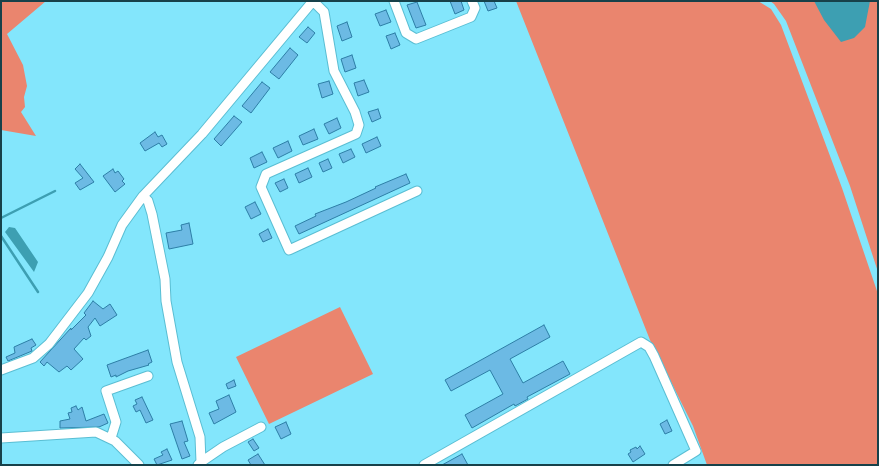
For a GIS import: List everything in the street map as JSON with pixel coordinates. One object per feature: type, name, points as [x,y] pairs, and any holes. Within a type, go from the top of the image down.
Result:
[{"type":"street","points":[[1,370],[33,358],[49,344],[75,311],[90,288],[108,257],[122,226],[143,196],[202,134],[313,1],[324,12],[334,71],[355,112],[359,125],[356,134],[266,174],[262,187],[289,250],[417,191]]},
{"type":"street","points":[[394,1],[406,33],[416,39],[471,17],[475,8],[472,1]]},
{"type":"street","points":[[143,196],[148,202],[152,214],[165,279],[166,301],[177,362],[200,438],[200,463]]},
{"type":"street","points":[[424,465],[641,342],[649,347],[654,356],[696,451],[673,465]]},
{"type":"street","points":[[111,438],[116,422],[106,391],[148,376]]},
{"type":"street","points":[[200,463],[223,447],[261,427]]},
{"type":"street","points":[[1,438],[91,432],[100,433],[111,438],[121,446],[139,465]]},
{"type":"shaded area","points":[[1,1],[46,1],[7,34],[23,65],[27,86],[24,97],[25,107],[21,112],[36,136],[1,130]]},
{"type":"shaded area","points":[[516,1],[758,1],[771,9],[781,25],[842,188],[878,294],[878,465],[707,465],[693,426],[650,340]]},
{"type":"shaded area","points":[[770,1],[878,1],[878,272],[850,186],[786,21],[774,4]]},
{"type":"shaded area","points":[[340,307],[373,374],[269,424],[236,357]]},
{"type":"water","points":[[814,1],[870,1],[865,27],[854,38],[841,42],[824,20]]},
{"type":"water","points":[[9,227],[15,228],[38,262],[34,272],[5,232]]},
{"type":"building","points":[[450,1],[461,1],[464,10],[455,14]]},
{"type":"building","points":[[484,1],[494,1],[497,8],[488,11]]},
{"type":"building","points":[[417,2],[426,25],[416,28],[407,5]]},
{"type":"building","points":[[386,10],[391,22],[380,26],[375,14]]},
{"type":"building","points":[[347,22],[352,37],[342,41],[337,26]]},
{"type":"building","points":[[308,27],[315,33],[307,43],[299,37]]},
{"type":"building","points":[[395,33],[400,45],[391,49],[386,36]]},
{"type":"building","points":[[290,48],[298,55],[279,79],[270,72]]},
{"type":"building","points":[[352,55],[356,68],[345,72],[341,59]]},
{"type":"building","points":[[364,80],[369,92],[358,96],[354,83]]},
{"type":"building","points":[[329,81],[333,94],[322,98],[318,84]]},
{"type":"building","points":[[262,82],[270,88],[251,113],[242,106]]},
{"type":"building","points":[[378,109],[381,118],[372,122],[368,112]]},
{"type":"building","points":[[234,116],[242,122],[221,146],[214,139]]},
{"type":"building","points":[[337,118],[341,128],[329,134],[324,124]]},
{"type":"building","points":[[314,129],[318,139],[303,145],[299,136]]},
{"type":"building","points":[[155,132],[158,137],[162,135],[167,144],[162,147],[159,143],[145,151],[140,143]]},
{"type":"building","points":[[377,137],[381,146],[366,153],[362,144]]},
{"type":"building","points":[[288,141],[292,151],[278,158],[273,148]]},
{"type":"building","points":[[351,149],[355,157],[343,163],[339,154]]},
{"type":"building","points":[[262,152],[267,162],[254,168],[250,158]]},
{"type":"building","points":[[328,159],[332,168],[323,172],[319,163]]},
{"type":"building","points":[[80,164],[94,182],[80,190],[75,183],[83,178],[75,169]]},
{"type":"building","points":[[308,168],[312,177],[299,183],[295,174]]},
{"type":"building","points":[[113,169],[115,173],[118,171],[124,179],[122,181],[125,184],[115,192],[103,176]]},
{"type":"building","points":[[406,174],[410,183],[299,234],[295,226],[316,216],[315,214],[346,202],[376,188],[375,187]]},
{"type":"building","points":[[284,179],[288,188],[280,192],[275,183]]},
{"type":"building","points":[[255,202],[261,214],[251,219],[245,207]]},
{"type":"building","points":[[189,223],[193,244],[169,249],[166,233],[182,230],[181,225]]},
{"type":"building","points":[[268,229],[272,238],[263,242],[259,234]]},
{"type":"building","points":[[93,301],[103,309],[110,304],[117,315],[100,326],[95,318],[88,327],[91,336],[86,340],[84,338],[74,349],[83,359],[71,370],[67,366],[59,372],[47,362],[44,366],[40,362],[71,328],[71,330],[86,315],[84,313]]},
{"type":"building","points":[[544,325],[550,337],[510,359],[523,383],[563,361],[570,374],[527,397],[528,399],[515,406],[514,404],[472,428],[465,415],[503,394],[490,370],[451,391],[445,380]]},
{"type":"building","points":[[32,339],[36,345],[31,348],[32,351],[8,361],[6,357],[15,353],[14,347]]},
{"type":"building","points":[[148,350],[152,362],[148,364],[149,365],[128,371],[116,377],[116,375],[111,377],[107,365]]},
{"type":"building","points":[[234,380],[236,386],[228,389],[226,384]]},
{"type":"building","points":[[229,395],[236,412],[214,424],[209,413],[219,409],[216,401]]},
{"type":"building","points":[[142,397],[153,420],[146,423],[140,410],[136,412],[133,406],[137,404],[135,400]]},
{"type":"building","points":[[76,406],[78,410],[82,407],[86,421],[104,414],[108,423],[99,427],[60,428],[60,421],[70,419],[68,413],[72,412],[71,408]]},
{"type":"building","points":[[667,420],[672,431],[665,434],[660,424]]},
{"type":"building","points":[[182,421],[188,441],[184,442],[190,456],[182,459],[170,424]]},
{"type":"building","points":[[286,422],[291,434],[281,439],[275,427]]},
{"type":"building","points":[[253,439],[259,448],[254,451],[248,442]]},
{"type":"building","points":[[640,446],[645,454],[633,462],[628,454],[631,452],[630,450],[636,447],[637,449]]},
{"type":"building","points":[[167,449],[172,460],[157,465],[154,459],[163,455],[161,452]]},
{"type":"building","points":[[258,454],[265,465],[251,465],[248,460]]},
{"type":"building","points":[[462,454],[468,465],[442,465]]},
{"type":"waterway","points":[[1,218],[55,191]]},
{"type":"waterway","points":[[1,236],[38,292]]}]
